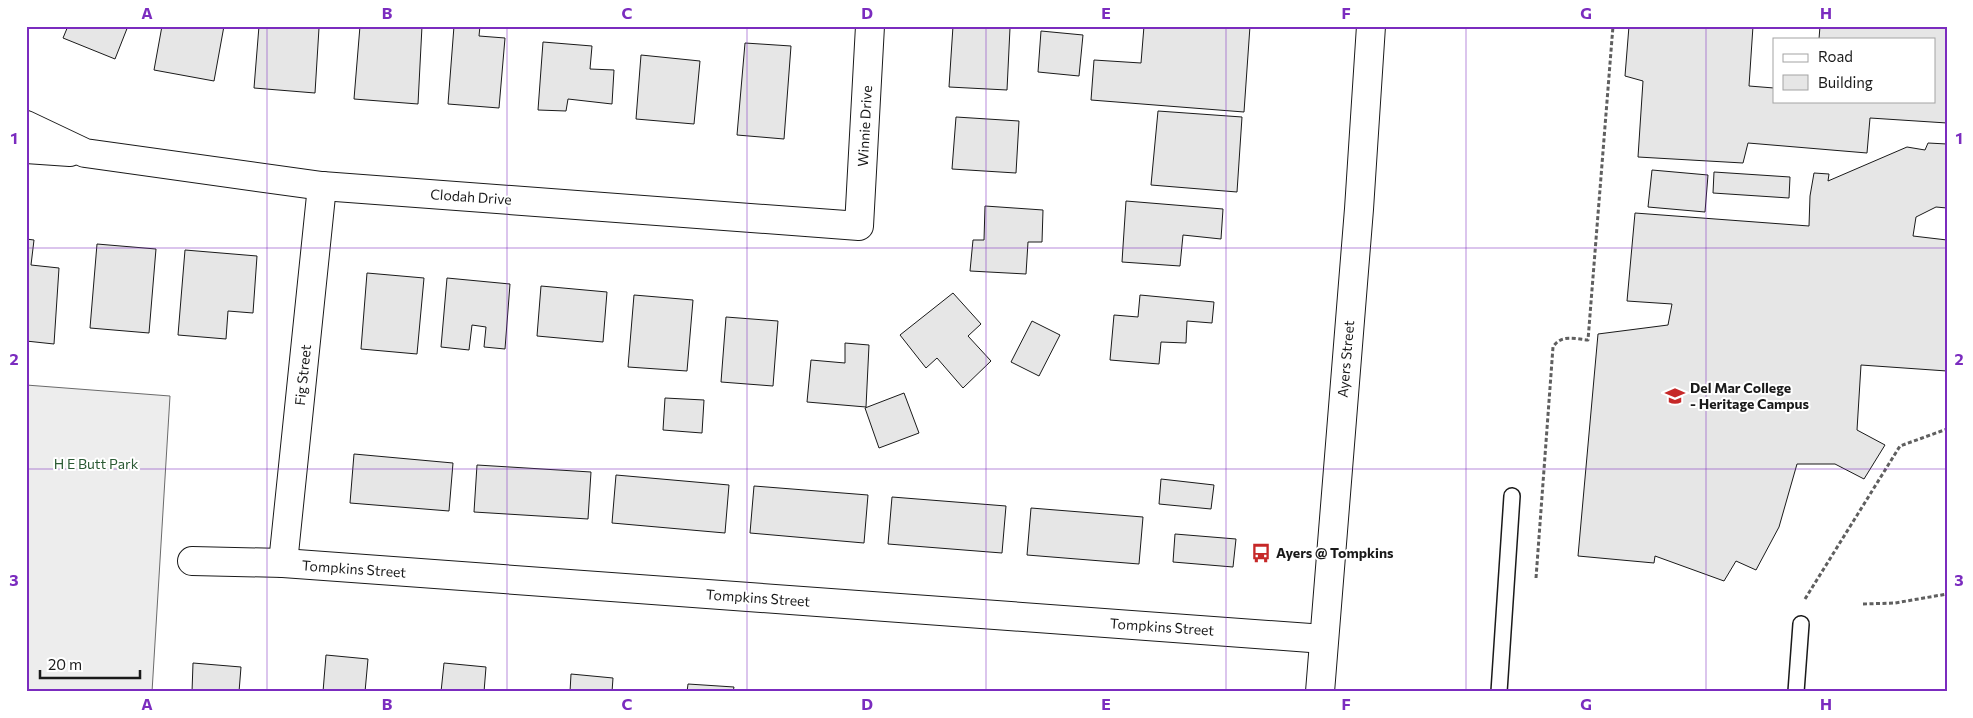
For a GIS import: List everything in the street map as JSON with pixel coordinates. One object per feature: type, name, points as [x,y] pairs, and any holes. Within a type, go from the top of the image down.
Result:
[{"type":"street","name":"Winnie Drive","points":[[859,226],[870,26]]},
{"type":"street","name":"Ayers Street","points":[[1320,692],[1358,219],[1371,26]]},
{"type":"street","name":"Clodah Drive","points":[[26,125],[84,153]]},
{"type":"street","name":"Clodah Drive","points":[[26,149],[84,153],[322,186],[859,226]]},
{"type":"street","name":"Fig Street","points":[[284,564],[322,186]]},
{"type":"street","name":"Tompkins Street","points":[[192,561],[284,564],[1324,639]]},
{"type":"lane","points":[[1499,692],[1512,496]]},
{"type":"lane","points":[[1796,692],[1801,624]]},
{"type":"path","points":[[1536,578],[1553,346],[1562,338],[1588,340],[1613,26]]},
{"type":"path","points":[[1805,600],[1900,446],[1947,429]]},
{"type":"path","points":[[1863,604],[1895,603],[1947,594]]},
{"type":"shaded area","name":"H E Butt Park","points":[[26,385],[170,396],[152,692],[26,692]]},
{"type":"building","points":[[68,26],[128,26],[115,59],[63,38]]},
{"type":"building","points":[[162,26],[224,26],[214,81],[154,70]]},
{"type":"building","points":[[259,26],[319,28],[315,93],[254,88]]},
{"type":"building","points":[[360,26],[422,26],[418,104],[354,99]]},
{"type":"building","points":[[454,26],[480,26],[479,36],[505,38],[499,108],[448,104]]},
{"type":"building","points":[[953,26],[1010,28],[1007,90],[949,87]]},
{"type":"building","points":[[1144,26],[1250,26],[1244,112],[1091,100],[1094,60],[1141,63]]},
{"type":"building","points":[[1629,26],[1753,26],[1749,86],[1773,88],[1773,102],[1936,102],[1936,38],[1819,38],[1820,26],[1947,26],[1947,123],[1870,118],[1867,153],[1748,143],[1743,163],[1638,157],[1643,81],[1625,76]]},
{"type":"building","points":[[1041,31],[1083,35],[1079,76],[1038,72]]},
{"type":"building","points":[[543,42],[592,46],[590,69],[614,70],[612,104],[568,99],[566,111],[538,110]]},
{"type":"building","points":[[745,43],[791,46],[784,139],[737,135]]},
{"type":"building","points":[[641,55],[700,61],[694,124],[636,119]]},
{"type":"building","points":[[1158,111],[1242,117],[1237,192],[1151,185]]},
{"type":"building","points":[[956,117],[1019,121],[1016,173],[952,169]]},
{"type":"building","points":[[1928,143],[1947,144],[1947,208],[1936,207],[1916,217],[1913,236],[1947,240],[1947,371],[1861,365],[1857,430],[1885,445],[1864,479],[1835,464],[1797,464],[1779,527],[1756,570],[1736,561],[1724,581],[1655,556],[1654,563],[1578,556],[1598,334],[1668,325],[1672,304],[1627,301],[1635,213],[1809,226],[1810,196],[1814,173],[1829,174],[1828,181],[1907,147],[1925,150]]},
{"type":"building","points":[[1652,170],[1708,175],[1705,212],[1648,207]]},
{"type":"building","points":[[1714,172],[1790,177],[1789,198],[1713,193]]},
{"type":"building","points":[[1126,201],[1223,209],[1221,239],[1183,235],[1180,266],[1122,262]]},
{"type":"building","points":[[985,206],[1043,210],[1042,242],[1028,242],[1026,274],[970,271],[973,240],[984,240]]},
{"type":"building","points":[[26,239],[34,240],[31,265],[59,268],[54,344],[26,341]]},
{"type":"building","points":[[97,244],[156,249],[149,333],[90,328]]},
{"type":"building","points":[[185,250],[257,256],[253,313],[228,311],[226,339],[178,335]]},
{"type":"building","points":[[367,273],[424,278],[417,354],[361,349]]},
{"type":"building","points":[[447,278],[510,284],[505,349],[484,347],[486,327],[472,325],[469,350],[441,347]]},
{"type":"building","points":[[541,286],[607,292],[603,342],[537,336]]},
{"type":"building","points":[[953,293],[981,324],[968,336],[991,361],[963,388],[937,358],[926,368],[900,335]]},
{"type":"building","points":[[634,295],[693,300],[687,371],[628,367]]},
{"type":"building","points":[[1140,295],[1214,302],[1212,323],[1187,321],[1186,343],[1161,342],[1159,364],[1110,360],[1114,315],[1138,317]]},
{"type":"building","points":[[726,317],[778,321],[773,386],[721,382]]},
{"type":"building","points":[[1032,321],[1060,335],[1039,376],[1011,362]]},
{"type":"building","points":[[845,343],[869,345],[866,407],[807,402],[811,360],[845,363]]},
{"type":"building","points":[[904,393],[919,433],[879,448],[865,408]]},
{"type":"building","points":[[665,398],[704,400],[702,433],[663,430]]},
{"type":"building","points":[[354,454],[453,463],[449,511],[350,503]]},
{"type":"building","points":[[477,465],[591,472],[588,519],[474,512]]},
{"type":"building","points":[[616,475],[729,485],[725,533],[612,523]]},
{"type":"building","points":[[1161,479],[1214,485],[1211,509],[1159,504]]},
{"type":"building","points":[[754,486],[868,495],[864,543],[750,533]]},
{"type":"building","points":[[892,497],[1006,506],[1002,553],[888,544]]},
{"type":"building","points":[[1031,508],[1143,517],[1139,564],[1027,555]]},
{"type":"building","points":[[1175,534],[1236,539],[1233,567],[1173,562]]},
{"type":"building","points":[[326,655],[368,659],[365,692],[323,692]]},
{"type":"building","points":[[193,663],[241,667],[239,692],[192,692]]},
{"type":"building","points":[[444,663],[486,667],[484,692],[441,692]]},
{"type":"building","points":[[571,674],[613,678],[612,692],[570,692]]},
{"type":"building","points":[[688,684],[734,687],[733,692],[687,692]]},
{"type":"place","name":"Del Mar College - Heritage Campus","points":[[1675,396]]},
{"type":"place","name":"Ayers @ Tompkins","points":[[1261,553]]}]
